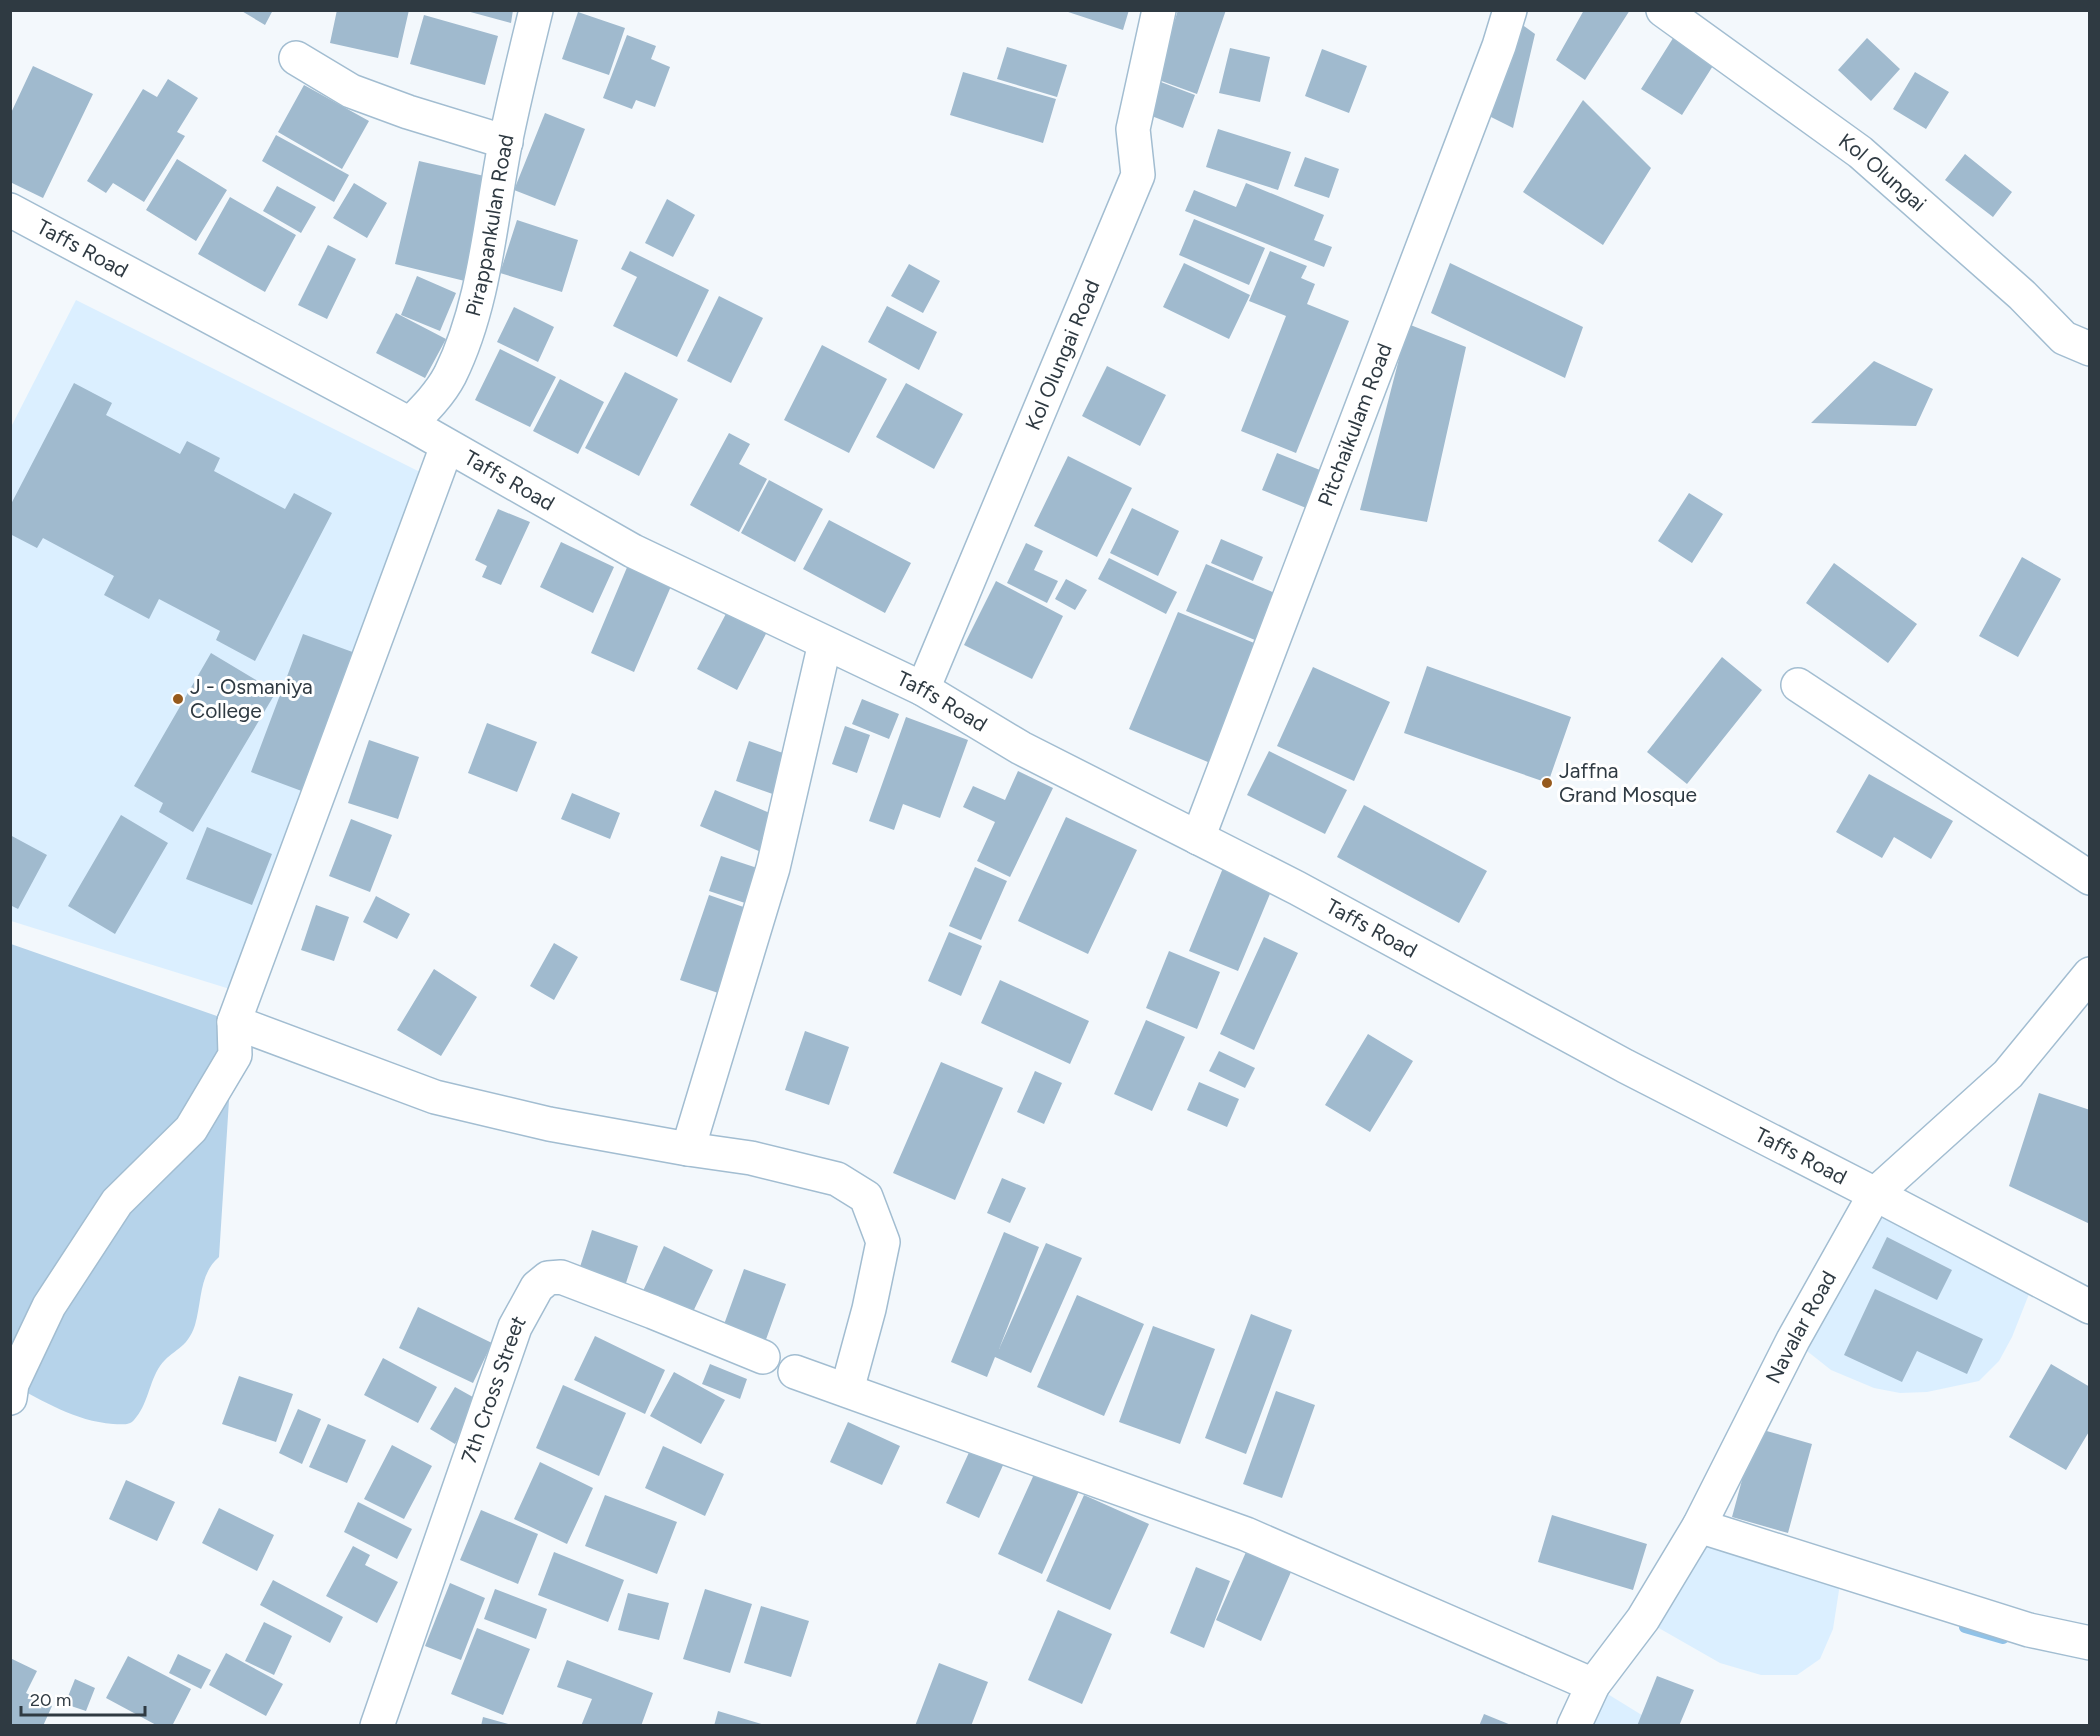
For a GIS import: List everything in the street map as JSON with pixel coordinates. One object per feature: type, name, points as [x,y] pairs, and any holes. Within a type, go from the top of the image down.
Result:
[{"type":"street","name":"Pirappankulan Road","points":[[410,424],[430,404],[449,376],[469,330],[482,277],[506,142],[536,10]]},
{"type":"street","name":"Kol Olungai Road","points":[[923,689],[1138,175],[1133,129],[1159,10]]},
{"type":"street","name":"Pitchaikulam Road","points":[[1198,838],[1495,57],[1510,10]]},
{"type":"street","name":"Kol Olungai","points":[[1663,10],[1860,152],[2022,295],[2064,338],[2090,349]]},
{"type":"street","points":[[296,58],[351,91],[408,112],[506,142]]},
{"type":"street","name":"Taffs Road","points":[[10,210],[410,424],[633,551],[923,689],[1021,748],[1317,899],[1625,1066],[2090,1306]]},
{"type":"street","points":[[10,1398],[12,1384],[49,1306],[104,1221],[117,1202],[190,1129],[235,1055],[234,1022],[447,446]]},
{"type":"street","points":[[688,1149],[773,868],[825,643]]},
{"type":"street","points":[[1798,685],[2090,878]]},
{"type":"street","name":"Navalar Road","points":[[1574,1725],[1593,1685],[1643,1619],[1699,1526],[1793,1340],[1875,1194],[2008,1074],[2090,974]]},
{"type":"street","points":[[234,1022],[435,1097],[549,1124],[751,1158],[837,1179],[866,1197],[883,1242],[847,1390]]},
{"type":"street","name":"7th Cross Street","points":[[377,1725],[515,1326],[537,1287],[548,1278],[561,1277],[654,1312],[762,1357]]},
{"type":"street","points":[[795,1372],[1246,1534],[1593,1685]]},
{"type":"street","points":[[1699,1526],[2029,1630],[2090,1643]]},
{"type":"shaded area","name":"J - Osmaniya College","points":[[76,300],[430,477],[233,990],[11,921],[11,427]]},
{"type":"shaded area","points":[[11,944],[234,1022],[219,1257],[204,1280],[192,1333],[188,1340],[160,1366],[139,1414],[127,1424],[99,1422],[72,1415],[11,1384]]},
{"type":"shaded area","points":[[1875,1194],[2035,1279],[2012,1337],[1999,1361],[1979,1381],[1927,1392],[1900,1393],[1874,1388],[1831,1370],[1793,1340]]},
{"type":"shaded area","points":[[1699,1526],[1842,1571],[1833,1629],[1820,1659],[1797,1675],[1761,1675],[1720,1663],[1643,1619]]},
{"type":"shaded area","points":[[1593,1685],[1658,1725],[1574,1726]]},
{"type":"building","points":[[240,10],[273,10],[265,25]]},
{"type":"building","points":[[337,10],[409,10],[398,58],[330,43]]},
{"type":"building","points":[[463,10],[513,10],[511,23]]},
{"type":"building","points":[[1062,10],[1129,10],[1123,30]]},
{"type":"building","points":[[1178,10],[1226,10],[1197,94],[1156,79]]},
{"type":"building","points":[[1584,10],[1630,10],[1585,80],[1556,60]]},
{"type":"building","points":[[578,12],[625,28],[609,75],[562,59]]},
{"type":"building","points":[[424,15],[498,36],[485,85],[410,64]]},
{"type":"building","points":[[1510,16],[1535,34],[1513,128],[1477,110]]},
{"type":"building","points":[[627,35],[656,46],[651,59],[670,67],[655,107],[636,100],[632,109],[603,98]]},
{"type":"building","points":[[1675,35],[1716,61],[1682,115],[1641,89]]},
{"type":"building","points":[[1867,38],[1900,69],[1871,101],[1838,70]]},
{"type":"building","points":[[1007,47],[1067,65],[1057,97],[997,79]]},
{"type":"building","points":[[1230,48],[1270,57],[1260,102],[1219,93]]},
{"type":"building","points":[[1322,49],[1367,66],[1349,113],[1305,96]]},
{"type":"building","points":[[33,66],[93,94],[43,198],[10,182],[10,115]]},
{"type":"building","points":[[963,72],[1056,99],[1043,143],[950,115]]},
{"type":"building","points":[[1915,72],[1949,92],[1926,129],[1893,109]]},
{"type":"building","points":[[168,79],[198,98],[177,132],[185,136],[144,202],[113,183],[106,193],[87,181],[143,89],[157,97]]},
{"type":"building","points":[[1153,79],[1195,95],[1183,128],[1141,112]]},
{"type":"building","points":[[304,85],[369,121],[342,169],[278,132]]},
{"type":"building","points":[[1583,100],[1651,168],[1603,245],[1523,192]]},
{"type":"building","points":[[545,113],[585,129],[555,206],[514,190]]},
{"type":"building","points":[[1218,129],[1291,152],[1278,190],[1206,167]]},
{"type":"building","points":[[276,135],[349,175],[334,202],[262,161]]},
{"type":"building","points":[[1965,154],[2012,192],[1993,217],[1945,180]]},
{"type":"building","points":[[1305,157],[1339,169],[1329,198],[1294,186]]},
{"type":"building","points":[[177,159],[227,190],[196,241],[146,210]]},
{"type":"building","points":[[419,161],[493,178],[469,282],[395,264]]},
{"type":"building","points":[[354,183],[387,203],[367,238],[333,218]]},
{"type":"building","points":[[1246,183],[1324,215],[1314,240],[1332,247],[1324,267],[1185,211],[1194,190],[1236,207]]},
{"type":"building","points":[[277,186],[316,207],[301,233],[263,211]]},
{"type":"building","points":[[230,197],[296,235],[265,292],[198,254]]},
{"type":"building","points":[[667,199],[695,215],[673,257],[645,243]]},
{"type":"building","points":[[1194,219],[1265,248],[1249,285],[1179,255]]},
{"type":"building","points":[[517,220],[578,240],[562,292],[500,273]]},
{"type":"building","points":[[328,245],[356,259],[327,319],[298,305]]},
{"type":"building","points":[[630,251],[709,290],[677,357],[613,326],[637,277],[621,269]]},
{"type":"building","points":[[1270,251],[1307,266],[1301,278],[1315,284],[1307,304],[1349,321],[1296,453],[1241,431],[1286,316],[1249,301]]},
{"type":"building","points":[[1184,263],[1250,295],[1229,339],[1163,307]]},
{"type":"building","points":[[1450,263],[1583,327],[1565,378],[1431,313]]},
{"type":"building","points":[[909,264],[940,281],[923,313],[891,296]]},
{"type":"building","points":[[417,276],[456,293],[440,331],[401,315]]},
{"type":"building","points":[[719,296],[763,318],[731,383],[687,361]]},
{"type":"building","points":[[887,306],[937,332],[919,370],[868,342]]},
{"type":"building","points":[[514,307],[554,327],[538,362],[497,342]]},
{"type":"building","points":[[396,313],[446,339],[425,378],[376,353]]},
{"type":"building","points":[[1408,324],[1466,347],[1427,522],[1360,510]]},
{"type":"building","points":[[822,345],[887,379],[849,453],[784,420]]},
{"type":"building","points":[[500,349],[556,377],[530,427],[475,400]]},
{"type":"building","points":[[1874,361],[1933,389],[1916,426],[1811,423]]},
{"type":"building","points":[[1107,366],[1166,395],[1140,446],[1082,416]]},
{"type":"building","points":[[625,372],[678,399],[639,476],[585,448]]},
{"type":"building","points":[[560,379],[604,402],[578,454],[533,431]]},
{"type":"building","points":[[74,383],[112,403],[106,415],[180,454],[187,441],[220,458],[214,471],[285,509],[294,493],[332,513],[255,661],[216,640],[220,631],[159,599],[149,619],[104,595],[114,576],[43,538],[37,548],[10,534],[10,506]]},
{"type":"building","points":[[906,383],[963,414],[934,469],[876,437]]},
{"type":"building","points":[[729,433],[750,444],[739,464],[767,479],[739,532],[690,505]]},
{"type":"building","points":[[1277,453],[1325,472],[1311,510],[1262,490]]},
{"type":"building","points":[[1068,456],[1132,488],[1097,557],[1034,526]]},
{"type":"building","points":[[769,480],[823,509],[795,562],[741,533]]},
{"type":"building","points":[[1689,493],[1723,514],[1692,563],[1658,541]]},
{"type":"building","points":[[1132,508],[1179,531],[1158,576],[1110,553]]},
{"type":"building","points":[[498,509],[530,522],[501,585],[482,577],[487,566],[475,560]]},
{"type":"building","points":[[829,520],[911,563],[885,613],[803,569]]},
{"type":"building","points":[[1221,539],[1263,557],[1253,581],[1211,563]]},
{"type":"building","points":[[561,542],[614,567],[593,613],[540,587]]},
{"type":"building","points":[[1026,543],[1043,551],[1034,570],[1058,581],[1047,603],[1007,583]]},
{"type":"building","points":[[2022,557],[2061,579],[2018,657],[1979,636]]},
{"type":"building","points":[[1109,558],[1177,592],[1166,614],[1098,579]]},
{"type":"building","points":[[1834,563],[1917,624],[1888,663],[1806,603]]},
{"type":"building","points":[[1206,564],[1282,596],[1262,643],[1186,611]]},
{"type":"building","points":[[628,565],[672,584],[634,672],[591,653]]},
{"type":"building","points":[[1066,579],[1087,590],[1075,610],[1055,599]]},
{"type":"building","points":[[996,581],[1063,616],[1032,679],[964,645]]},
{"type":"building","points":[[729,608],[769,628],[737,690],[697,669]]},
{"type":"building","points":[[1178,612],[1264,647],[1215,765],[1129,729]]},
{"type":"building","points":[[303,634],[358,654],[307,793],[251,772]]},
{"type":"building","points":[[211,653],[276,692],[193,832],[159,812],[163,803],[134,786]]},
{"type":"building","points":[[1722,657],[1762,690],[1687,784],[1647,752]]},
{"type":"building","points":[[1427,666],[1571,717],[1548,783],[1404,733]]},
{"type":"building","points":[[1313,667],[1390,702],[1354,781],[1277,746]]},
{"type":"building","points":[[862,699],[899,714],[889,739],[852,724]]},
{"type":"building","points":[[906,717],[968,740],[940,818],[903,804],[894,830],[869,821]]},
{"type":"building","points":[[487,723],[537,742],[517,792],[468,773]]},
{"type":"building","points":[[845,726],[870,735],[857,773],[832,764]]},
{"type":"building","points":[[369,740],[419,757],[398,819],[348,803]]},
{"type":"building","points":[[749,741],[794,757],[781,797],[736,781]]},
{"type":"building","points":[[1269,751],[1347,790],[1325,834],[1247,795]]},
{"type":"building","points":[[1018,771],[1053,788],[1010,877],[977,861],[995,822],[963,807],[973,786],[1005,800]]},
{"type":"building","points":[[1869,774],[1953,821],[1931,859],[1894,837],[1882,858],[1836,832]]},
{"type":"building","points":[[715,790],[777,816],[761,852],[700,826]]},
{"type":"building","points":[[572,793],[620,813],[610,839],[561,819]]},
{"type":"building","points":[[1364,805],[1487,871],[1459,923],[1337,857]]},
{"type":"building","points":[[121,815],[168,843],[115,934],[68,906]]},
{"type":"building","points":[[1066,817],[1137,850],[1088,954],[1018,921]]},
{"type":"building","points":[[351,819],[392,835],[370,892],[329,876]]},
{"type":"building","points":[[207,827],[272,854],[252,905],[186,879]]},
{"type":"building","points":[[10,835],[47,855],[18,909],[10,905]]},
{"type":"building","points":[[721,856],[769,872],[757,907],[709,891]]},
{"type":"building","points":[[975,867],[1007,881],[981,940],[949,926]]},
{"type":"building","points":[[1223,868],[1272,889],[1238,971],[1189,951]]},
{"type":"building","points":[[709,895],[755,911],[727,996],[680,980]]},
{"type":"building","points":[[376,896],[410,914],[397,939],[363,922]]},
{"type":"building","points":[[316,905],[349,917],[334,961],[301,950]]},
{"type":"building","points":[[949,932],[982,946],[961,996],[928,981]]},
{"type":"building","points":[[1264,937],[1298,953],[1254,1050],[1220,1034]]},
{"type":"building","points":[[554,943],[578,957],[554,1000],[530,986]]},
{"type":"building","points":[[1169,951],[1220,972],[1197,1029],[1146,1008]]},
{"type":"building","points":[[434,969],[477,997],[441,1056],[397,1030]]},
{"type":"building","points":[[1000,980],[1089,1021],[1070,1064],[981,1023]]},
{"type":"building","points":[[1146,1020],[1185,1037],[1152,1111],[1114,1094]]},
{"type":"building","points":[[805,1031],[849,1047],[829,1105],[785,1090]]},
{"type":"building","points":[[1368,1034],[1413,1061],[1370,1132],[1325,1105]]},
{"type":"building","points":[[1219,1051],[1255,1068],[1245,1088],[1209,1071]]},
{"type":"building","points":[[941,1062],[1003,1088],[955,1200],[893,1173]]},
{"type":"building","points":[[1035,1071],[1062,1083],[1044,1124],[1017,1112]]},
{"type":"building","points":[[1199,1082],[1239,1099],[1227,1127],[1187,1110]]},
{"type":"building","points":[[2039,1093],[2090,1110],[2090,1224],[2009,1186]]},
{"type":"building","points":[[1002,1178],[1026,1188],[1010,1223],[987,1213]]},
{"type":"building","points":[[592,1230],[638,1246],[625,1286],[579,1270]]},
{"type":"building","points":[[1004,1232],[1039,1247],[999,1349],[1046,1243],[1082,1258],[1031,1373],[995,1357],[987,1377],[951,1362]]},
{"type":"building","points":[[1887,1237],[1952,1270],[1937,1300],[1872,1268]]},
{"type":"building","points":[[664,1246],[713,1270],[691,1316],[642,1293]]},
{"type":"building","points":[[744,1269],[786,1284],[764,1345],[722,1330]]},
{"type":"building","points":[[1875,1289],[1983,1339],[1967,1374],[1917,1351],[1902,1382],[1844,1355]]},
{"type":"building","points":[[1077,1295],[1144,1324],[1104,1416],[1037,1387]]},
{"type":"building","points":[[418,1307],[492,1343],[473,1383],[399,1348]]},
{"type":"building","points":[[1251,1314],[1292,1330],[1246,1454],[1205,1438]]},
{"type":"building","points":[[1153,1326],[1215,1349],[1180,1444],[1119,1422]]},
{"type":"building","points":[[595,1336],[665,1370],[645,1414],[574,1380]]},
{"type":"building","points":[[383,1358],[437,1387],[418,1423],[364,1395]]},
{"type":"building","points":[[710,1364],[747,1379],[740,1399],[702,1384]]},
{"type":"building","points":[[2051,1364],[2090,1387],[2090,1430],[2066,1470],[2009,1437]]},
{"type":"building","points":[[674,1372],[725,1400],[701,1444],[650,1416]]},
{"type":"building","points":[[239,1376],[293,1394],[276,1442],[222,1424]]},
{"type":"building","points":[[563,1385],[626,1413],[599,1476],[536,1448]]},
{"type":"building","points":[[455,1387],[480,1401],[455,1444],[430,1429]]},
{"type":"building","points":[[1276,1391],[1315,1405],[1282,1498],[1243,1484]]},
{"type":"building","points":[[298,1409],[321,1419],[302,1464],[279,1453]]},
{"type":"building","points":[[848,1422],[900,1446],[882,1485],[830,1462]]},
{"type":"building","points":[[328,1424],[366,1440],[347,1483],[309,1467]]},
{"type":"building","points":[[1756,1428],[1812,1444],[1788,1533],[1732,1517]]},
{"type":"building","points":[[392,1445],[432,1466],[404,1519],[364,1499]]},
{"type":"building","points":[[663,1446],[724,1474],[705,1516],[645,1488]]},
{"type":"building","points":[[971,1448],[1004,1463],[979,1518],[946,1503]]},
{"type":"building","points":[[540,1462],[593,1488],[567,1544],[514,1519]]},
{"type":"building","points":[[1036,1470],[1079,1491],[1042,1574],[998,1554]]},
{"type":"building","points":[[126,1480],[175,1502],[157,1541],[109,1519]]},
{"type":"building","points":[[605,1495],[677,1522],[657,1574],[585,1546]]},
{"type":"building","points":[[1084,1495],[1149,1524],[1110,1610],[1046,1581]]},
{"type":"building","points":[[358,1502],[412,1529],[397,1559],[344,1532]]},
{"type":"building","points":[[219,1508],[274,1535],[257,1571],[202,1543]]},
{"type":"building","points":[[481,1510],[538,1534],[518,1584],[460,1560]]},
{"type":"building","points":[[1552,1515],[1647,1544],[1633,1590],[1538,1562]]},
{"type":"building","points":[[353,1546],[370,1555],[365,1565],[398,1582],[377,1623],[326,1596]]},
{"type":"building","points":[[554,1552],[624,1580],[608,1622],[538,1595]]},
{"type":"building","points":[[1246,1552],[1291,1572],[1261,1641],[1216,1620]]},
{"type":"building","points":[[1196,1567],[1230,1581],[1204,1648],[1170,1633]]},
{"type":"building","points":[[273,1580],[343,1617],[330,1643],[260,1605]]},
{"type":"building","points":[[450,1583],[485,1598],[461,1660],[425,1646]]},
{"type":"building","points":[[495,1589],[547,1609],[536,1639],[484,1619]]},
{"type":"building","points":[[705,1589],[752,1604],[730,1673],[683,1659]]},
{"type":"building","points":[[628,1593],[669,1603],[659,1640],[618,1630]]},
{"type":"building","points":[[761,1606],[809,1621],[791,1677],[744,1663]]},
{"type":"building","points":[[1058,1610],[1112,1634],[1082,1704],[1028,1680]]},
{"type":"building","points":[[264,1622],[292,1636],[274,1675],[245,1661]]},
{"type":"building","points":[[477,1628],[530,1649],[503,1715],[451,1694]]},
{"type":"building","points":[[226,1653],[283,1684],[266,1716],[209,1685]]},
{"type":"building","points":[[178,1654],[211,1670],[201,1689],[169,1673]]},
{"type":"building","points":[[128,1656],[191,1689],[172,1726],[158,1726],[106,1698]]},
{"type":"building","points":[[10,1658],[37,1671],[26,1693],[52,1706],[43,1726],[10,1726]]},
{"type":"building","points":[[567,1660],[653,1693],[641,1726],[581,1726],[592,1699],[557,1687]]},
{"type":"building","points":[[939,1663],[988,1682],[971,1726],[915,1726]]},
{"type":"building","points":[[1657,1676],[1694,1690],[1679,1726],[1637,1726]]},
{"type":"building","points":[[75,1679],[95,1688],[86,1711],[65,1704]]},
{"type":"building","points":[[718,1711],[765,1725],[765,1726],[714,1726]]},
{"type":"building","points":[[1484,1714],[1511,1725],[1511,1726],[1479,1726]]},
{"type":"building","points":[[483,1717],[512,1725],[512,1726],[481,1726]]},
{"type":"waterway","points":[[1965,1627],[2003,1638]]},
{"type":"place","name":"J - Osmaniya College","points":[[178,699]]},
{"type":"place","name":"Jaffna Grand Mosque","points":[[1547,783]]}]
